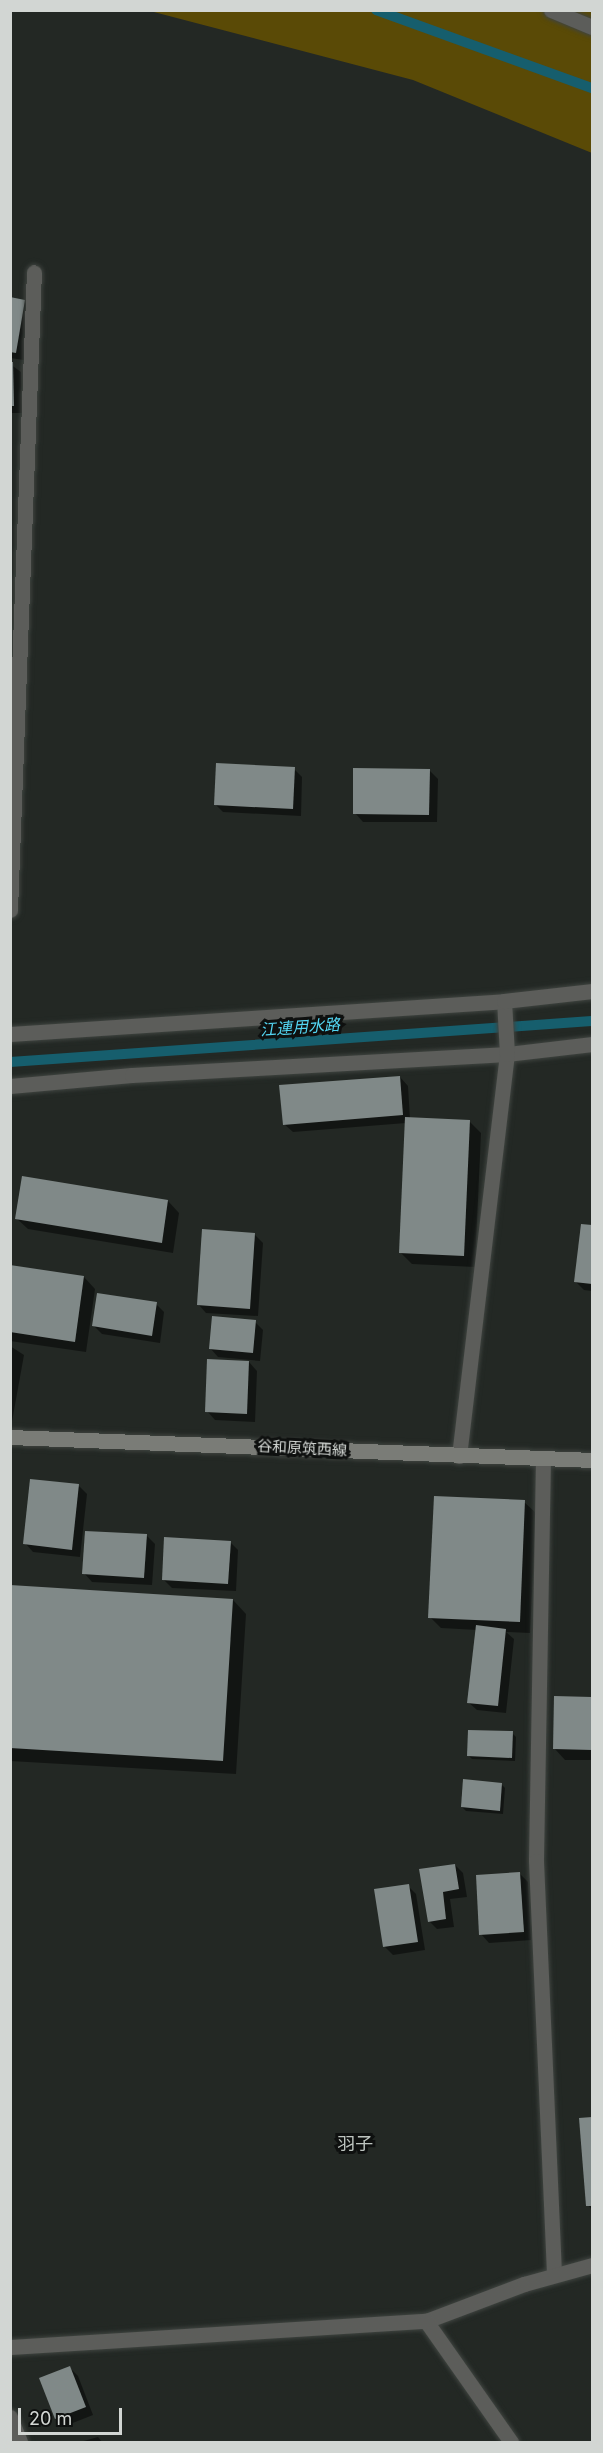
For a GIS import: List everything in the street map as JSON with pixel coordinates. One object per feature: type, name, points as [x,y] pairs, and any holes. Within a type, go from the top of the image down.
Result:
[{"type":"main road","name":"谷和原筑西線","points":[[10,1437],[592,1460]]},
{"type":"street","points":[[551,10],[591,25]]},
{"type":"street","points":[[10,910],[34,272]]},
{"type":"street","points":[[10,1034],[504,1001],[592,992]]},
{"type":"street","points":[[459,1456],[507,1054],[504,1001]]},
{"type":"street","points":[[10,1086],[132,1075],[507,1054],[592,1044]]},
{"type":"street","points":[[543,1458],[536,1861],[554,2275]]},
{"type":"street","points":[[10,2347],[426,2321],[554,2275],[592,2265]]},
{"type":"street","points":[[426,2321],[511,2442]]},
{"type":"street","points":[[10,2417],[20,2442]]},
{"type":"shaded area","points":[[150,11],[592,11],[592,153],[413,80]]},
{"type":"building","points":[[10,297],[25,300],[16,353],[10,352]]},
{"type":"building","points":[[10,362],[13,362],[14,406],[10,406]]},
{"type":"building","points":[[216,763],[295,767],[293,809],[214,805]]},
{"type":"building","points":[[353,768],[430,769],[429,815],[353,814]]},
{"type":"building","points":[[400,1076],[403,1115],[283,1125],[279,1085]]},
{"type":"building","points":[[405,1117],[470,1120],[464,1256],[399,1253]]},
{"type":"building","points":[[22,1176],[168,1200],[162,1243],[15,1219]]},
{"type":"building","points":[[581,1224],[592,1225],[592,1284],[574,1282]]},
{"type":"building","points":[[202,1229],[255,1233],[250,1309],[197,1305]]},
{"type":"building","points":[[10,1265],[84,1276],[75,1342],[10,1332]]},
{"type":"building","points":[[97,1293],[157,1302],[152,1336],[92,1326]]},
{"type":"building","points":[[212,1316],[256,1320],[253,1353],[209,1349]]},
{"type":"building","points":[[207,1359],[249,1361],[247,1414],[205,1412]]},
{"type":"building","points":[[30,1479],[79,1484],[72,1550],[23,1544]]},
{"type":"building","points":[[434,1496],[525,1500],[520,1622],[428,1618]]},
{"type":"building","points":[[85,1531],[147,1534],[144,1578],[82,1574]]},
{"type":"building","points":[[164,1537],[231,1541],[228,1584],[162,1580]]},
{"type":"building","points":[[10,1585],[233,1599],[223,1761],[10,1748]]},
{"type":"building","points":[[476,1625],[506,1629],[498,1706],[467,1703]]},
{"type":"building","points":[[554,1696],[592,1697],[592,1750],[553,1749]]},
{"type":"building","points":[[468,1730],[513,1731],[512,1758],[467,1756]]},
{"type":"building","points":[[463,1779],[502,1783],[500,1811],[461,1807]]},
{"type":"building","points":[[455,1864],[459,1889],[443,1892],[446,1919],[428,1922],[419,1869]]},
{"type":"building","points":[[520,1872],[524,1932],[479,1935],[476,1875]]},
{"type":"building","points":[[409,1884],[418,1942],[383,1947],[374,1889]]},
{"type":"building","points":[[592,2117],[592,2206],[586,2206],[579,2118]]},
{"type":"building","points":[[70,2366],[86,2407],[55,2419],[39,2378]]},
{"type":"waterway","points":[[376,10],[592,88]]},
{"type":"waterway","name":"江連用水路","points":[[10,1062],[592,1021]]},
{"type":"district","name":"羽子","points":[[355,2144]]}]
